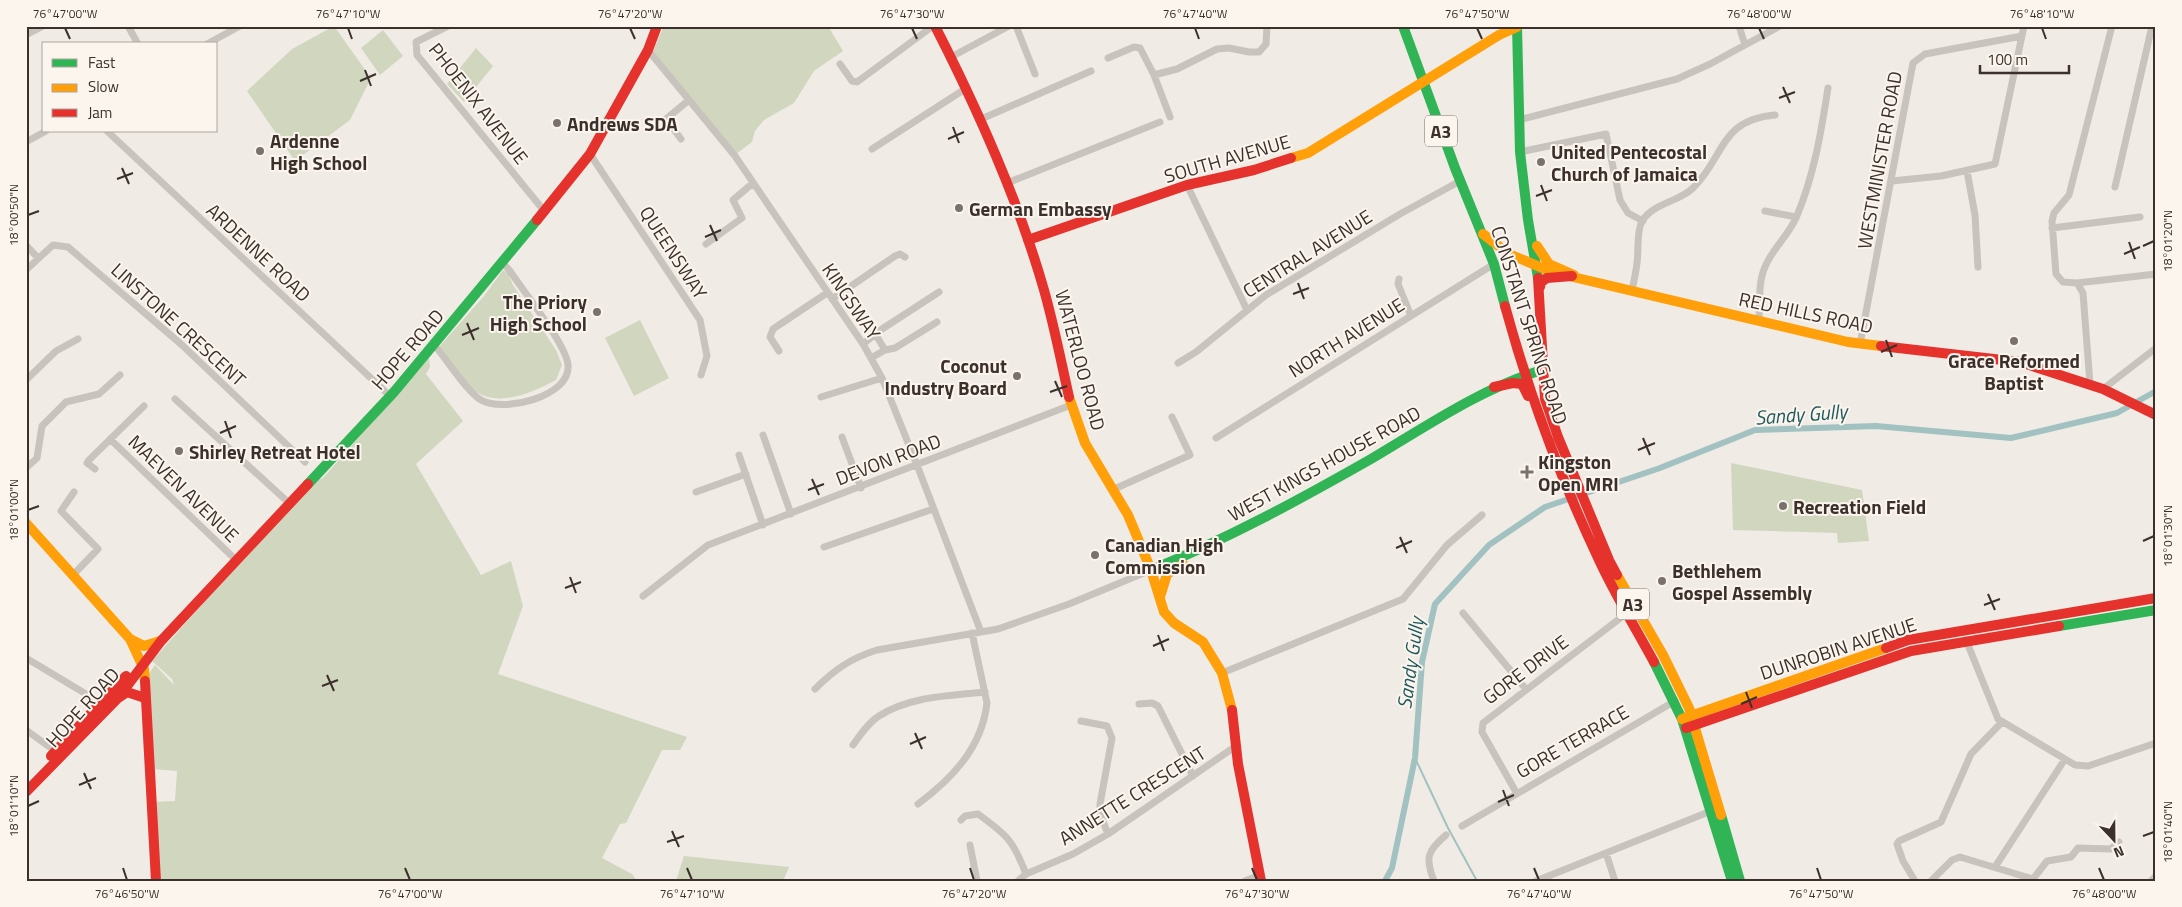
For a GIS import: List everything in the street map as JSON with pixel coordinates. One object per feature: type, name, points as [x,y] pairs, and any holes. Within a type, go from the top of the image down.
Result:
[{"type":"main road","name":"WATERLOO ROAD","points":[[934,26],[951,57],[979,120],[1028,240],[1044,290],[1071,405],[1084,443],[1128,516],[1151,570],[1159,598],[1168,618],[1203,642],[1222,673],[1232,705],[1239,768],[1260,878]]},
{"type":"main road","name":"CONSTANT SPRING ROAD","points":[[1403,26],[1460,181],[1494,264],[1525,375],[1547,437],[1574,484]]},
{"type":"main road","name":"SOUTH AVENUE","points":[[1028,240],[1187,185],[1254,170],[1308,153],[1424,84],[1499,35],[1518,26]]},
{"type":"main road","name":"A3","points":[[1518,26],[1520,152],[1529,224],[1538,264],[1542,370]]},
{"type":"main road","name":"HOPE ROAD","points":[[26,792],[118,698],[162,640],[390,396],[545,212],[590,154],[648,50],[655,27]]},
{"type":"main road","points":[[1529,224],[1541,255],[1549,264],[1574,275]]},
{"type":"main road","name":"RED HILLS ROAD","points":[[1483,234],[1509,254],[1538,264],[1552,272],[1574,275],[1584,280],[1860,344],[2020,362],[2103,389],[2130,400],[2154,414]]},
{"type":"main road","points":[[1540,287],[1541,282],[1547,278],[1574,275]]},
{"type":"main road","name":"CONSTANT SPRING ROAD","points":[[1542,370],[1545,399],[1585,513],[1600,563],[1674,701],[1689,722],[1740,881]]},
{"type":"main road","name":"WEST KINGS HOUSE ROAD","points":[[1151,570],[1226,539],[1315,491],[1494,387],[1542,370]]},
{"type":"main road","points":[[1494,387],[1513,383],[1522,384],[1542,431],[1547,437]]},
{"type":"main road","name":"CONSTANT SPRING ROAD","points":[[1585,513],[1615,573],[1684,696],[1711,811],[1732,881]]},
{"type":"main road","points":[[26,523],[130,639],[135,643],[149,646],[162,640]]},
{"type":"main road","points":[[1159,598],[1163,582],[1170,570],[1216,550],[1226,539]]},
{"type":"main road","name":"DUNROBIN AVENUE","points":[[1689,722],[1908,640],[2156,598]]},
{"type":"main road","name":"DUNROBIN AVENUE","points":[[1689,722],[1911,651],[2156,610]]},
{"type":"main road","points":[[130,639],[145,674],[156,881]]},
{"type":"main road","name":"HOPE ROAD","points":[[26,783],[127,675],[142,664]]},
{"type":"main road","points":[[118,698],[127,692],[145,698]]},
{"type":"street","points":[[26,26],[34,30]]},
{"type":"street","points":[[26,35],[43,26]]},
{"type":"street","points":[[128,26],[137,42]]},
{"type":"street","points":[[211,42],[240,26]]},
{"type":"street","name":"PHOENIX AVENUE","points":[[448,26],[416,42],[417,55],[545,212]]},
{"type":"street","points":[[840,64],[852,81],[857,82],[934,26]]},
{"type":"street","points":[[951,57],[1009,26]]},
{"type":"street","points":[[1016,26],[1034,74]]},
{"type":"street","points":[[1154,76],[1177,68],[1217,49],[1229,48],[1260,52],[1266,44],[1267,26]]},
{"type":"street","points":[[1739,26],[1745,45]]},
{"type":"street","points":[[1518,120],[1677,78],[1780,26]]},
{"type":"street","points":[[1892,181],[1967,171],[1995,164],[2024,26]]},
{"type":"street","points":[[2112,26],[2069,195],[2054,213],[2052,228],[2056,274],[2064,282],[2077,283],[2156,274]]},
{"type":"street","points":[[2115,187],[2152,26]]},
{"type":"street","name":"WESTMINISTER ROAD","points":[[1860,344],[1912,67],[1916,59],[1925,54],[2022,36]]},
{"type":"street","points":[[1108,58],[1138,47],[1154,76],[1170,117]]},
{"type":"street","name":"KINGSWAY","points":[[648,50],[735,156],[863,344],[882,378],[918,465],[981,632]]},
{"type":"street","points":[[979,120],[1091,71]]},
{"type":"street","points":[[1758,320],[1765,265],[1790,231],[1796,217],[1818,152],[1828,88]]},
{"type":"street","points":[[872,149],[965,89]]},
{"type":"street","points":[[682,139],[666,119],[689,100]]},
{"type":"street","points":[[1632,290],[1642,221],[1656,208],[1692,189],[1704,175],[1720,147],[1737,128],[1757,117],[1775,115]]},
{"type":"street","points":[[1006,183],[1160,122]]},
{"type":"street","points":[[26,142],[44,132]]},
{"type":"street","name":"ARDENNE ROAD","points":[[108,132],[390,396]]},
{"type":"street","points":[[1520,152],[1606,134],[1620,200],[1628,213],[1642,221]]},
{"type":"street","name":"QUEENSWAY","points":[[590,154],[700,320],[707,356],[701,375]]},
{"type":"street","points":[[1967,171],[1975,214],[1978,267]]},
{"type":"street","name":"CENTRAL AVENUE","points":[[1178,363],[1196,352],[1266,295],[1400,214],[1460,181]]},
{"type":"street","points":[[706,244],[742,218],[733,200],[753,183]]},
{"type":"street","points":[[1187,185],[1247,310]]},
{"type":"street","points":[[1765,211],[1796,217]]},
{"type":"street","points":[[2052,228],[2140,217]]},
{"type":"street","name":"LINSTONE CRESCENT","points":[[26,270],[53,245],[58,244],[68,247],[182,345],[305,462]]},
{"type":"street","points":[[26,245],[38,258]]},
{"type":"street","points":[[779,351],[770,337],[773,329],[895,256],[900,254],[905,257]]},
{"type":"street","points":[[434,345],[477,397],[487,402],[517,403],[535,398],[553,391],[566,380],[568,366],[562,349],[503,263]]},
{"type":"street","name":"NORTH AVENUE","points":[[1216,438],[1494,264]]},
{"type":"street","points":[[1399,279],[1398,284],[1411,316]]},
{"type":"street","points":[[2077,283],[2083,293],[2090,384]]},
{"type":"street","points":[[863,344],[876,335],[879,330],[939,292]]},
{"type":"street","points":[[871,358],[885,350],[895,348],[937,322]]},
{"type":"street","points":[[876,335],[885,350]]},
{"type":"street","points":[[26,380],[56,351],[78,339]]},
{"type":"street","points":[[2103,389],[2156,348]]},
{"type":"street","points":[[26,468],[37,458],[42,426],[66,402],[100,394],[120,375]]},
{"type":"street","points":[[821,397],[882,378]]},
{"type":"street","points":[[175,399],[289,503]]},
{"type":"street","name":"DEVON ROAD","points":[[643,596],[708,545],[861,488],[1071,405]]},
{"type":"street","points":[[95,469],[88,462],[144,406]]},
{"type":"street","points":[[1112,490],[1190,455],[1172,417]]},
{"type":"street","points":[[763,435],[791,514]]},
{"type":"street","points":[[842,437],[861,488]]},
{"type":"street","name":"MAEVEN AVENUE","points":[[110,439],[236,560]]},
{"type":"street","points":[[739,455],[763,524]]},
{"type":"street","points":[[696,492],[746,474]]},
{"type":"street","points":[[73,575],[98,549],[61,511],[74,492]]},
{"type":"street","points":[[824,547],[933,509]]},
{"type":"street","points":[[1222,673],[1403,599],[1447,545],[1482,515]]},
{"type":"street","name":"WEST KINGS HOUSE ROAD","points":[[815,689],[841,665],[860,656],[877,650],[998,629],[1069,604],[1151,570]]},
{"type":"street","points":[[1463,613],[1525,688]]},
{"type":"street","name":"GORE DRIVE","points":[[1516,792],[1482,732],[1485,720],[1627,613]]},
{"type":"street","points":[[1966,630],[1966,641],[1996,715],[2002,722],[2075,765],[2088,766],[2156,743]]},
{"type":"street","points":[[918,804],[966,760],[986,712],[985,692],[972,633]]},
{"type":"street","points":[[26,658],[101,703]]},
{"type":"street","points":[[853,745],[878,716],[901,705],[923,699],[985,692]]},
{"type":"street","name":"GORE TERRACE","points":[[1462,826],[1516,792],[1684,696]]},
{"type":"street","points":[[1139,704],[1152,703],[1158,706],[1194,776]]},
{"type":"street","points":[[1081,721],[1107,726],[1112,738],[1100,804],[1100,814],[1108,834]]},
{"type":"street","points":[[1915,881],[1903,861],[1897,844],[1941,822],[1971,754],[2002,722]]},
{"type":"street","points":[[26,730],[56,752]]},
{"type":"street","name":"ANNETTE CRESCENT","points":[[1018,881],[1026,874],[1073,854],[1108,834],[1157,798],[1194,776],[1236,746]]},
{"type":"street","points":[[1995,867],[2065,759]]},
{"type":"street","points":[[1536,881],[1711,811]]},
{"type":"street","points":[[961,820],[965,816],[978,814],[995,826],[1011,840],[1026,874]]},
{"type":"street","points":[[1434,881],[1428,859],[1431,849],[1446,835]]},
{"type":"street","points":[[1931,881],[1952,860],[1960,857],[2033,879],[2047,861],[2071,857],[2078,848],[2111,849],[2120,842]]},
{"type":"street","points":[[970,845],[977,881]]},
{"type":"street","points":[[1606,852],[1615,881]]},
{"type":"street","points":[[2151,881],[2156,876]]},
{"type":"street","points":[[1245,881],[1260,878]]},
{"type":"green space","points":[[334,26],[371,78],[350,120],[295,161],[247,91],[292,49]]},
{"type":"green space","points":[[664,26],[828,26],[843,51],[814,71],[794,103],[764,120],[755,131],[752,142],[736,154],[653,51]]},
{"type":"green space","points":[[383,30],[403,56],[380,75],[361,48]]},
{"type":"green space","points":[[476,48],[493,66],[464,102],[447,84]]},
{"type":"green space","points":[[503,270],[508,273],[513,285],[556,350],[562,365],[556,380],[547,385],[516,396],[495,398],[485,396],[470,387],[441,353],[439,347],[484,296]]},
{"type":"green space","points":[[640,320],[669,378],[634,396],[605,338]]},
{"type":"green space","points":[[429,358],[430,367],[426,374],[463,421],[416,464],[481,575],[511,561],[523,606],[498,674],[687,737],[680,750],[662,750],[626,823],[620,824],[602,858],[632,874],[637,881],[159,881],[153,802],[175,801],[177,771],[154,769],[148,675],[155,665],[174,685],[172,679],[152,661],[310,483],[323,478]]},
{"type":"green space","name":"Recreation Field","points":[[1731,463],[1862,490],[1869,541],[1838,543],[1837,533],[1733,530]]},
{"type":"green space","points":[[684,856],[789,867],[783,881],[676,881]]},
{"type":"waterway","name":"Sandy Gully","points":[[1385,881],[1392,868],[1415,758],[1422,662],[1435,604],[1489,545],[1545,507],[1660,468],[1755,430],[1876,426],[2011,438],[2117,413],[2156,391]]},
{"type":"waterway","name":"Sandy Gully","points":[[1415,758],[1448,828],[1477,881]]},
{"type":"traffic: fast","points":[[1403,26],[1455,168],[1494,264],[1505,306]]},
{"type":"traffic: fast","points":[[1517,26],[1520,152],[1528,220],[1538,278]]},
{"type":"traffic: fast","points":[[308,484],[394,392],[537,220]]},
{"type":"traffic: fast","points":[[1151,570],[1235,532],[1290,504],[1475,398],[1497,387],[1542,370]]},
{"type":"traffic: fast","points":[[2059,626],[2156,610]]},
{"type":"traffic: fast","points":[[1654,662],[1682,719],[1732,881]]},
{"type":"traffic: fast","points":[[1721,815],[1740,881]]},
{"type":"traffic: slow","points":[[1291,158],[1308,153],[1499,35],[1517,27]]},
{"type":"traffic: slow","points":[[1483,234],[1509,254],[1552,272],[1848,342],[1881,346]]},
{"type":"traffic: slow","points":[[1537,246],[1549,264],[1574,275]]},
{"type":"traffic: slow","points":[[1069,397],[1085,443],[1128,515],[1151,570],[1164,612],[1174,623],[1203,642],[1222,673],[1232,710]]},
{"type":"traffic: slow","points":[[26,523],[130,639],[144,669],[145,681]]},
{"type":"traffic: slow","points":[[1160,597],[1167,574],[1183,564]]},
{"type":"traffic: slow","points":[[1617,575],[1663,655],[1689,708],[1721,815]]},
{"type":"traffic: slow","points":[[130,639],[144,646],[160,641]]},
{"type":"traffic: slow","points":[[1682,719],[1886,648]]},
{"type":"traffic: jam","points":[[537,220],[590,154],[648,50],[657,26]]},
{"type":"traffic: jam","points":[[935,26],[982,122],[1022,222],[1048,303],[1069,397]]},
{"type":"traffic: jam","points":[[1028,240],[1187,185],[1254,170],[1291,158]]},
{"type":"traffic: jam","points":[[1540,287],[1541,282],[1547,278],[1572,276]]},
{"type":"traffic: jam","points":[[1538,278],[1545,399],[1558,437],[1617,575]]},
{"type":"traffic: jam","points":[[1505,306],[1535,404],[1572,500],[1606,575],[1654,662]]},
{"type":"traffic: jam","points":[[1881,346],[2020,362],[2103,389],[2156,415]]},
{"type":"traffic: jam","points":[[1494,387],[1513,383],[1522,384],[1528,396]]},
{"type":"traffic: jam","points":[[26,792],[118,698],[161,641],[308,484]]},
{"type":"traffic: jam","points":[[1886,648],[1908,640],[2156,598]]},
{"type":"traffic: jam","points":[[1686,728],[1911,651],[2059,626]]},
{"type":"traffic: jam","points":[[51,756],[126,676]]},
{"type":"traffic: jam","points":[[145,681],[156,881]]},
{"type":"traffic: jam","points":[[118,698],[127,692],[145,698]]},
{"type":"traffic: jam","points":[[1232,710],[1238,764],[1261,881]]},
{"type":"place","name":"Andrews SDA","points":[[557,123]]},
{"type":"place","name":"Ardenne High School","points":[[260,151]]},
{"type":"place","name":"United Pentecostal Church of Jamaica","points":[[1541,162]]},
{"type":"place","name":"German Embassy","points":[[959,208]]},
{"type":"place","name":"The Priory High School","points":[[597,312]]},
{"type":"place","name":"Grace Reformed Baptist","points":[[2014,341]]},
{"type":"place","name":"Coconut Industry Board","points":[[1017,376]]},
{"type":"place","name":"Shirley Retreat Hotel","points":[[179,451]]},
{"type":"place","name":"Kingston Open MRI","points":[[1527,472]]},
{"type":"place","name":"Recreation Field","points":[[1783,506]]},
{"type":"place","name":"Canadian High Commission","points":[[1095,555]]},
{"type":"place","name":"Bethlehem Gospel Assembly","points":[[1662,581]]}]
